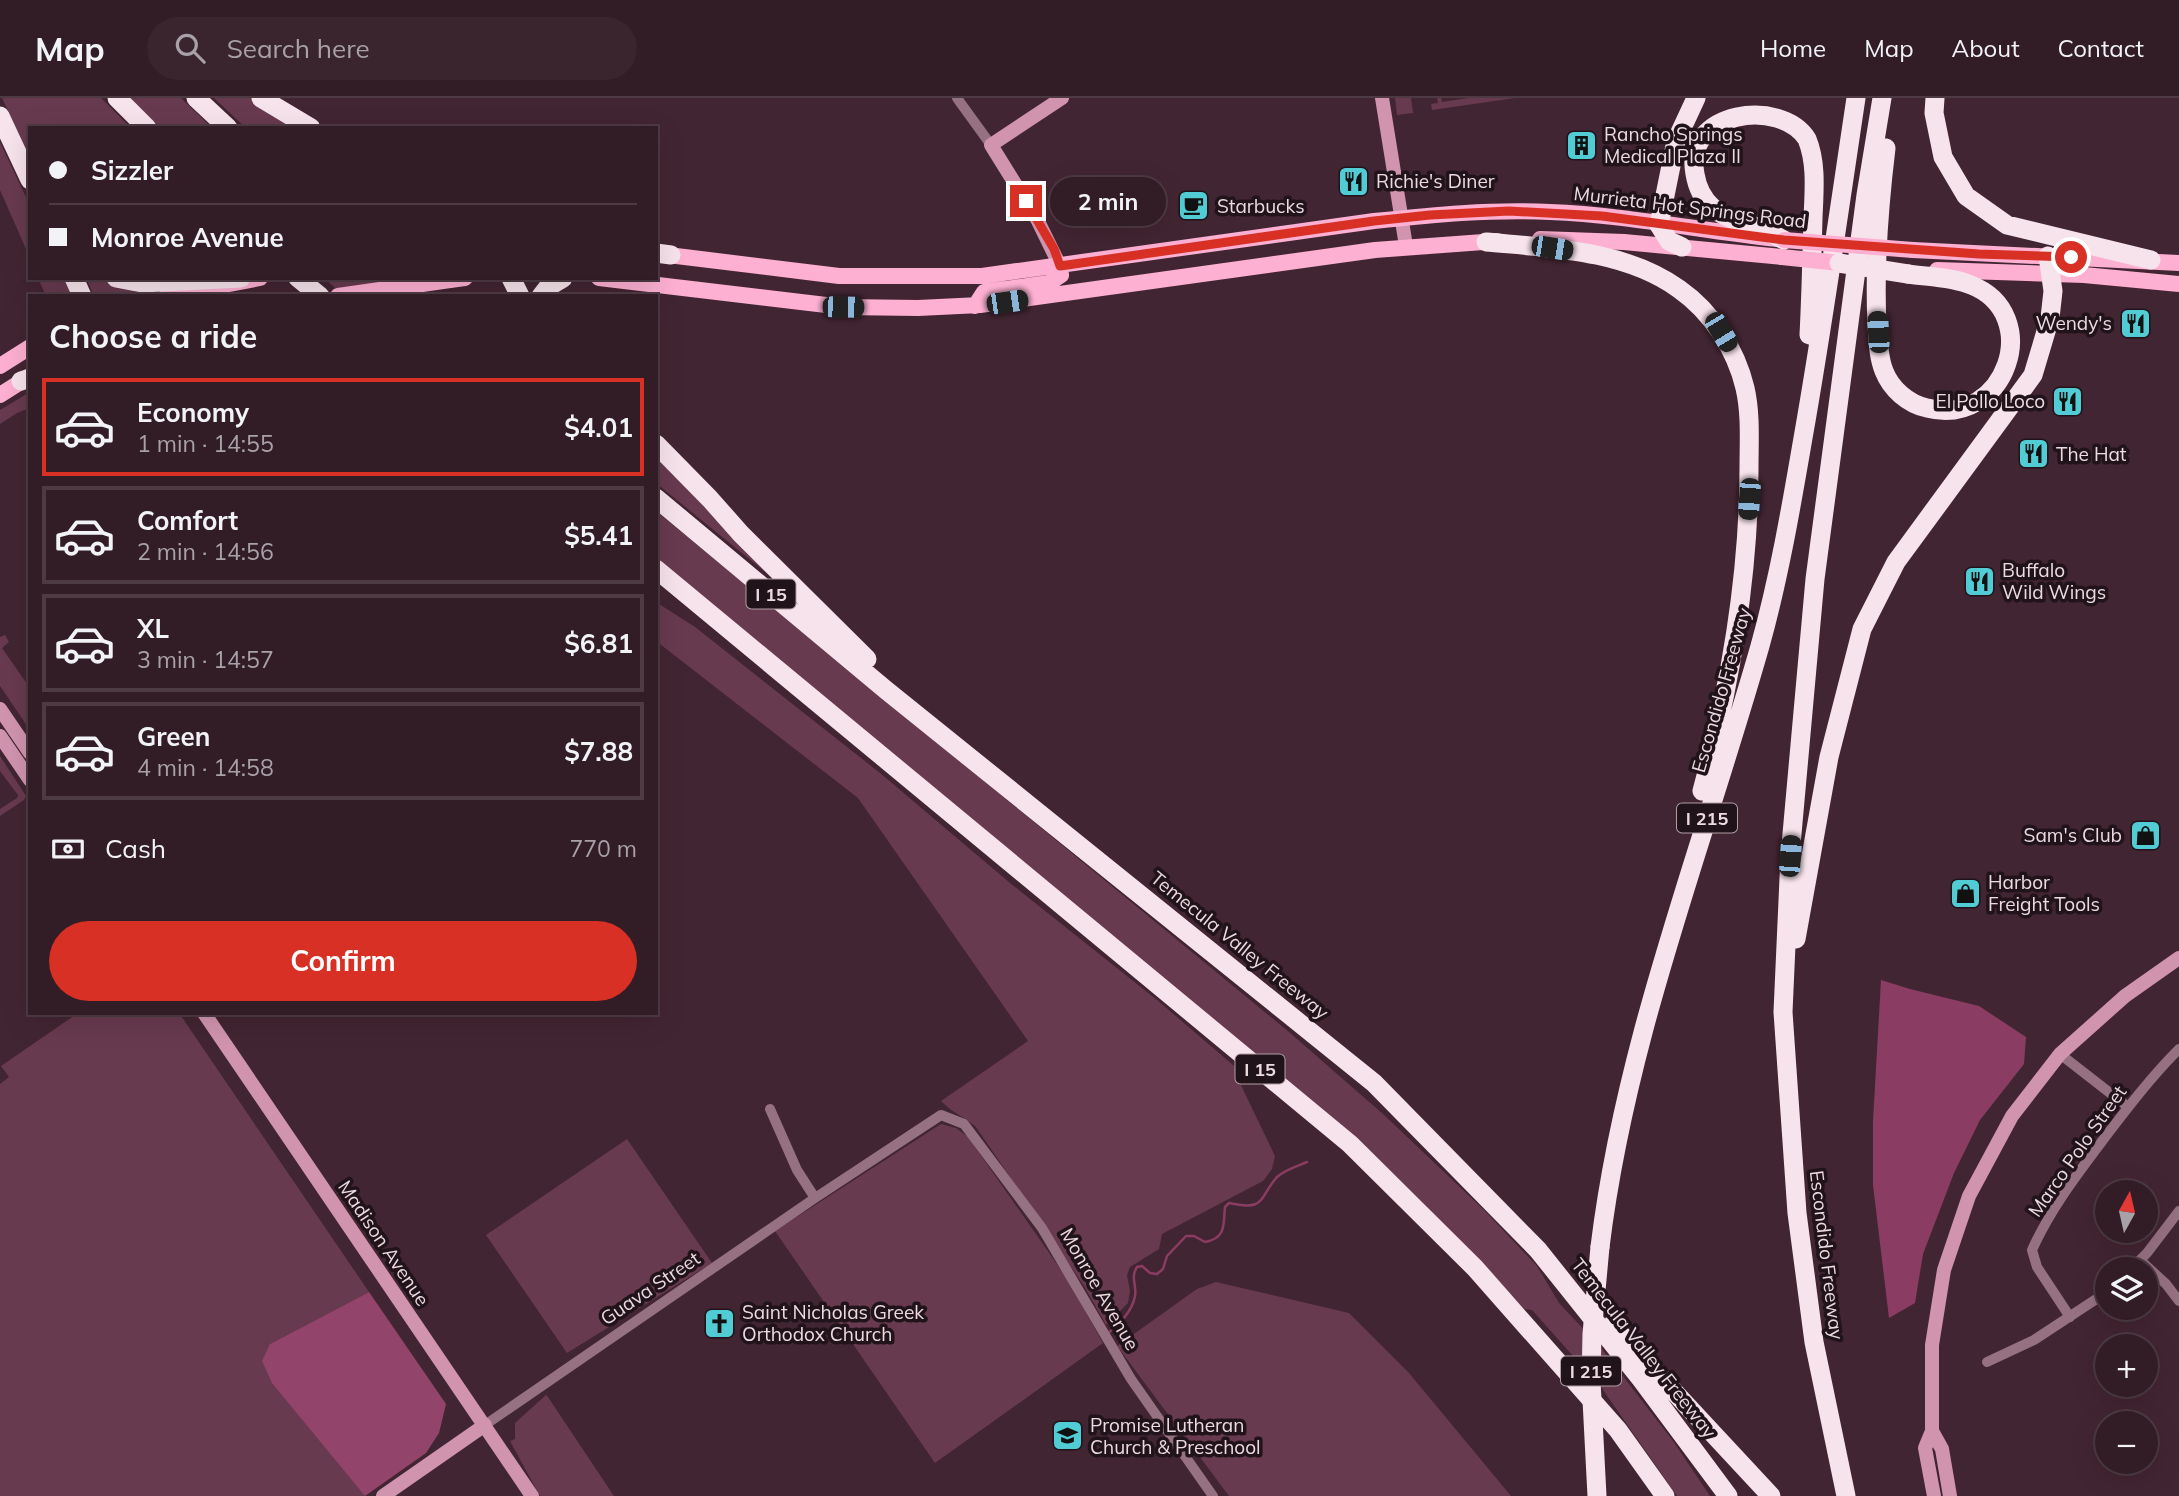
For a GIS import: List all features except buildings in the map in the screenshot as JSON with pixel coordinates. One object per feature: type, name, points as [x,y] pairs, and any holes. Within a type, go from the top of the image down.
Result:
[{"type":"highway","points":[[117,98],[145,126]]},
{"type":"highway","points":[[196,98],[226,126]]},
{"type":"highway","points":[[261,98],[308,126]]},
{"type":"highway","points":[[1682,247],[1669,241],[1662,234],[1659,225],[1676,141],[1696,98]]},
{"type":"highway","name":"Escondido Freeway","points":[[1597,1496],[1591,1381],[1592,1334],[1606,1198],[1630,1083],[1663,962],[1760,644],[1789,520],[1856,98]]},
{"type":"highway","points":[[1839,263],[1909,271],[1958,281],[1972,285],[1989,296],[2001,310],[2009,335],[2008,363],[1997,383],[1979,402],[1958,410],[1946,411],[1913,404],[1895,389],[1884,370],[1879,351],[1876,295],[1878,242],[1889,127],[1883,98]]},
{"type":"highway","name":"Escondido Freeway","points":[[1846,1496],[1814,1342],[1797,1213],[1783,1012],[1790,856],[1815,579],[1866,195],[1883,98]]},
{"type":"highway","points":[[1935,98],[1934,113],[1943,157],[1966,196],[2007,225],[2151,260]]},
{"type":"highway","points":[[1783,249],[1761,229],[1725,216],[1710,206],[1698,187],[1694,166],[1702,135],[1715,120],[1734,108],[1761,105],[1780,110],[1796,122],[1809,142],[1813,181],[1809,335],[1812,388]]},
{"type":"highway","points":[[0,116],[28,176]]},
{"type":"highway","points":[[1486,242],[1590,254],[1652,272],[1680,289],[1702,309],[1729,347],[1746,390],[1749,418],[1749,499],[1742,591],[1724,699],[1663,962]]},
{"type":"highway","points":[[1783,1012],[1829,757],[1862,629],[1896,562],[2034,375],[2050,318],[2050,265]]},
{"type":"highway","points":[[126,280],[142,283],[201,280]]},
{"type":"highway","points":[[300,280],[318,294]]},
{"type":"highway","points":[[315,280],[333,294]]},
{"type":"highway","points":[[397,280],[413,294]]},
{"type":"highway","points":[[543,294],[560,280]]},
{"type":"highway","points":[[658,446],[741,534],[873,666],[886,690]]},
{"type":"highway","name":"Temecula Valley Freeway","points":[[658,500],[886,690],[1374,1083],[1538,1250],[1641,1379],[1728,1496]]},
{"type":"highway","name":"I 15","points":[[658,571],[807,691],[1350,1144],[1475,1268],[1618,1430],[1665,1496]]},
{"type":"highway","points":[[658,583],[807,691]]},
{"type":"highway","points":[[1538,1250],[1634,1347],[1771,1496]]},
{"type":"main road","name":"Murrieta Hot Springs Road","points":[[661,254],[839,276],[982,276],[1401,218],[1473,212],[1551,212],[1602,216],[1659,225],[1783,249],[1839,263]]},
{"type":"main road","name":"Murrieta Hot Springs Road","points":[[616,280],[843,307],[918,309],[975,306],[1406,246],[1579,239],[1682,247],[1913,250],[2050,265],[2179,284]]},
{"type":"main road","name":"Murrieta Hot Springs Road","points":[[1909,271],[2151,260],[2179,263]]},
{"type":"main road","points":[[975,306],[984,292],[1049,283],[1061,275],[1060,266]]},
{"type":"main road","points":[[176,294],[250,280]]},
{"type":"main road","points":[[349,294],[451,280]]},
{"type":"main road","points":[[0,366],[28,348]]},
{"type":"main road","points":[[0,395],[27,379]]},
{"type":"street","points":[[957,98],[991,145],[1037,219],[1060,266]]},
{"type":"street","points":[[991,145],[1062,98]]},
{"type":"street","points":[[1382,98],[1406,246]]},
{"type":"street","points":[[0,709],[28,750]]},
{"type":"street","points":[[0,736],[28,777]]},
{"type":"street","points":[[1934,1496],[1925,1448],[1932,1431],[1932,1345],[1944,1270],[1960,1220],[1999,1138],[2027,1094],[2060,1054],[2124,996],[2179,958]]},
{"type":"street","name":"Madison Avenue","points":[[205,1015],[532,1496]]},
{"type":"street","name":"Marco Polo Street","points":[[2070,1317],[2037,1267],[2032,1250],[2044,1223],[2074,1177],[2157,1070],[2179,1049]]},
{"type":"street","points":[[2060,1054],[2128,1107]]},
{"type":"street","points":[[770,1109],[797,1170],[815,1198]]},
{"type":"street","name":"Guava Street","points":[[383,1496],[815,1198],[942,1115]]},
{"type":"street","name":"Monroe Avenue","points":[[942,1115],[964,1124],[1042,1228],[1131,1379],[1213,1496]]},
{"type":"street","points":[[2142,1257],[2179,1211]]},
{"type":"street","points":[[2158,1277],[2179,1301]]},
{"type":"street","points":[[1987,1362],[2034,1340],[2095,1300]]},
{"type":"street","points":[[1932,1431],[1942,1449],[1950,1496]]},
{"type":"street","points":[[1929,1472],[1939,1484],[1941,1496]]},
{"type":"shaded area","points":[[2,98],[101,98],[129,126],[28,126],[28,153]]},
{"type":"shaded area","points":[[129,98],[181,98],[210,126],[158,126]]},
{"type":"shaded area","points":[[214,98],[250,98],[295,126],[244,126]]},
{"type":"shaded area","points":[[1395,98],[1411,98],[1413,113],[1397,115]]},
{"type":"shaded area","points":[[1437,98],[1441,98],[1442,102],[1468,98],[1515,98],[1432,110],[1431,104],[1438,103]]},
{"type":"shaded area","points":[[0,142],[28,202],[28,253],[0,190]]},
{"type":"shaded area","points":[[39,280],[66,280],[70,294],[45,294]]},
{"type":"shaded area","points":[[87,280],[102,280],[134,289],[136,293],[133,294],[93,294]]},
{"type":"shaded area","points":[[326,280],[383,280],[399,294],[342,294]]},
{"type":"shaded area","points":[[28,393],[28,409],[0,424],[0,410]]},
{"type":"shaded area","points":[[658,459],[772,575],[658,485]]},
{"type":"shaded area","points":[[658,513],[1289,1032],[1383,1114],[1484,1210],[1537,1266],[1559,1303],[1588,1334],[1590,1375],[1532,1310],[1524,1309],[1501,1284],[658,563]]},
{"type":"shaded area","points":[[658,603],[695,627],[880,773],[1240,1071],[1238,1079],[1275,1156],[1272,1169],[1263,1181],[1162,1234],[1159,1249],[1130,1267],[1127,1275],[1130,1291],[1128,1303],[1106,1325],[1084,1286],[976,1127],[941,1101],[1028,1041],[858,798],[658,643]]},
{"type":"shaded area","points":[[5,635],[9,642],[2,648],[28,685],[28,727],[0,686],[0,637]]},
{"type":"shaded area","points":[[0,756],[26,796],[0,816],[0,809],[18,795],[0,771]]},
{"type":"shaded area","points":[[1881,980],[1979,1006],[2026,1037],[2024,1064],[1980,1120],[1954,1173],[1923,1254],[1915,1303],[1889,1318],[1873,1185],[1873,1121]]},
{"type":"shaded area","points":[[75,1015],[180,1015],[369,1292],[270,1344],[365,1496],[0,1496],[0,1084],[9,1077],[1,1066]]},
{"type":"shaded area","points":[[941,1124],[956,1128],[968,1137],[1066,1277],[1103,1343],[935,1463],[775,1231]]},
{"type":"shaded area","points":[[627,1139],[712,1263],[567,1353],[486,1235]]},
{"type":"shaded area","points":[[1216,1282],[1349,1313],[1409,1373],[1511,1496],[1229,1496],[1117,1346],[1197,1289]]},
{"type":"shaded area","points":[[369,1292],[446,1404],[439,1433],[426,1453],[365,1496],[272,1383],[262,1361],[270,1344]]},
{"type":"shaded area","points":[[1595,1340],[1673,1441],[1710,1496],[1677,1496],[1594,1377]]},
{"type":"shaded area","points":[[546,1395],[614,1496],[540,1496],[510,1441],[515,1439],[515,1423]]},
{"type":"waterway","points":[[1108,1333],[1131,1307],[1135,1296],[1134,1275],[1137,1267],[1142,1266],[1150,1273],[1157,1274],[1163,1269],[1167,1256],[1186,1236],[1194,1236],[1205,1242],[1217,1237],[1224,1224],[1225,1207],[1229,1203],[1255,1204],[1277,1177],[1307,1162]]},
{"type":"place","name":"Rancho Springs Medical Plaza II","points":[[1581,145]]},
{"type":"place","name":"Richie's Diner","points":[[1353,181]]},
{"type":"place","name":"Starbucks","points":[[1194,206]]},
{"type":"place","name":"Wendy's","points":[[2135,323]]},
{"type":"place","name":"El Pollo Loco","points":[[2068,401]]},
{"type":"place","name":"The Hat","points":[[2033,454]]},
{"type":"place","name":"Buffalo Wild Wings","points":[[1979,581]]},
{"type":"place","name":"Sam's Club","points":[[2145,835]]},
{"type":"place","name":"Harbor Freight Tools","points":[[1965,893]]},
{"type":"place","name":"Saint Nicholas Greek Orthodox Church","points":[[719,1323]]},
{"type":"place","name":"Promise Lutheran Church & Preschool","points":[[1067,1436]]},
{"type":"route","points":[[1026,201],[1054,249],[1060,266],[1374,221],[1509,211],[1602,216],[1784,240],[1979,254],[2071,257]]}]
